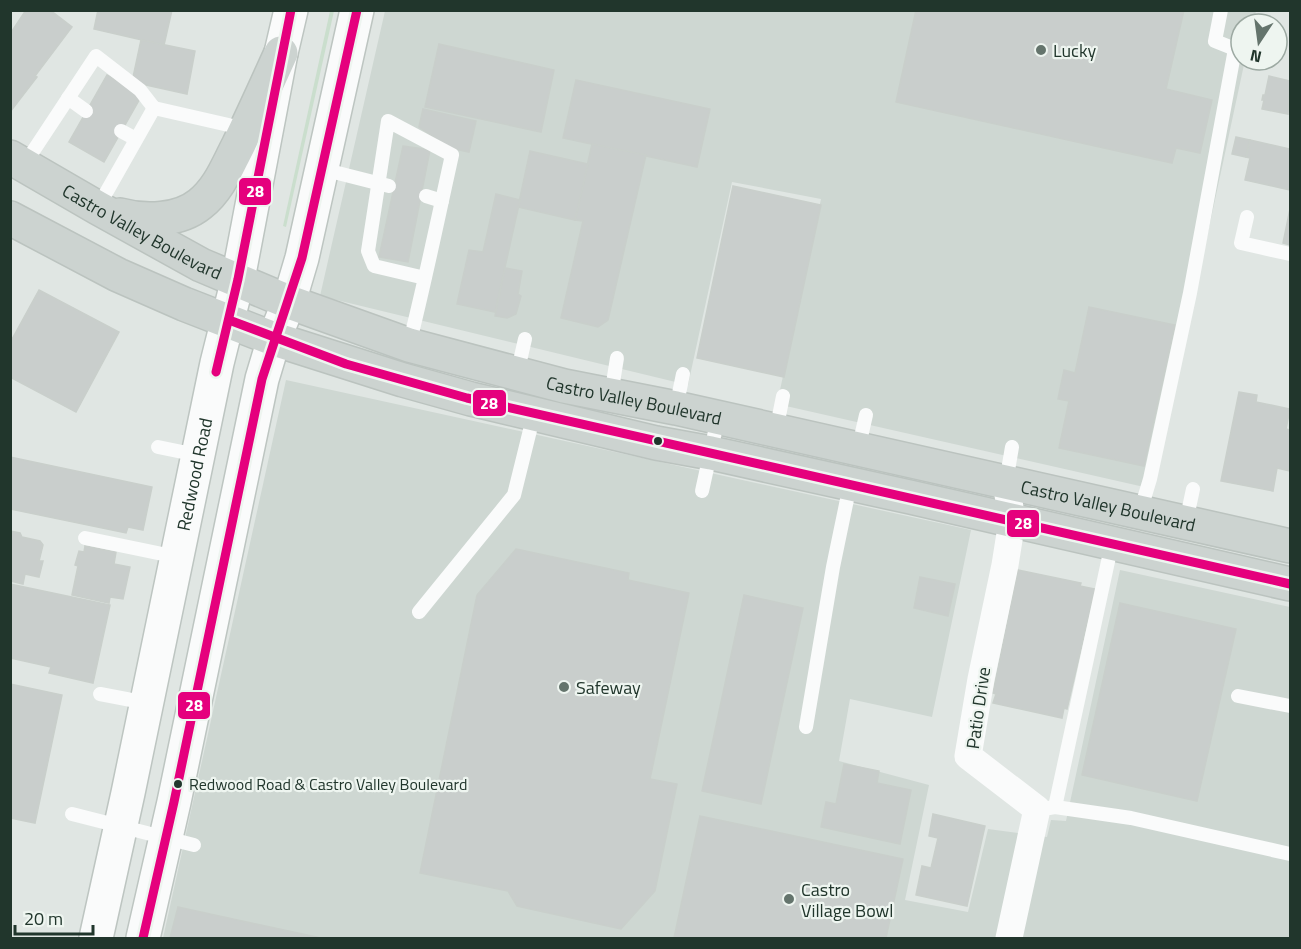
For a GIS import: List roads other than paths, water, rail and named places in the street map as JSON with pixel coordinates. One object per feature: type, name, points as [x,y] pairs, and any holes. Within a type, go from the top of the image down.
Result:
[{"type":"main road","name":"Redwood Road","points":[[96,939],[217,363],[238,279],[291,10]]},
{"type":"main road","points":[[143,939],[179,841],[262,380],[302,258],[357,10]]},
{"type":"main road","points":[[98,208],[127,217],[150,219],[174,217],[199,206],[220,181],[281,53]]},
{"type":"main road","name":"Castro Valley Boulevard","points":[[17,161],[201,265],[289,302],[410,345],[517,374],[1290,546]]},
{"type":"main road","name":"Castro Valley Boulevard","points":[[10,218],[118,275],[184,304],[274,339],[403,380],[656,443],[711,453],[1290,584]]},
{"type":"street","name":"Patio Drive","points":[[1006,482],[1012,521],[968,756],[1046,808]]},
{"type":"street","points":[[1009,939],[1046,808]]},
{"type":"lane","points":[[1140,512],[1150,479],[1190,293],[1235,49],[1215,41],[1221,10]]},
{"type":"lane","points":[[17,161],[68,98],[96,56],[140,90],[154,108],[246,129]]},
{"type":"lane","points":[[68,98],[87,111]]},
{"type":"lane","points":[[98,208],[154,108]]},
{"type":"lane","points":[[410,345],[425,278],[452,155],[388,121],[384,184],[368,251],[374,266],[425,278]]},
{"type":"lane","points":[[121,131],[136,139]]},
{"type":"lane","points":[[322,169],[384,184]]},
{"type":"lane","points":[[426,196],[442,201]]},
{"type":"lane","points":[[1247,217],[1241,243],[1290,254]]},
{"type":"lane","points":[[517,374],[525,339]]},
{"type":"lane","points":[[611,395],[617,358]]},
{"type":"lane","points":[[676,408],[683,374]]},
{"type":"lane","points":[[776,431],[783,396]]},
{"type":"lane","points":[[418,612],[514,495],[534,414]]},
{"type":"lane","points":[[858,450],[866,415]]},
{"type":"lane","points":[[702,491],[718,418]]},
{"type":"lane","points":[[158,447],[199,456]]},
{"type":"lane","points":[[1006,482],[1012,447]]},
{"type":"lane","points":[[806,727],[833,567],[850,485]]},
{"type":"lane","points":[[1186,522],[1193,489]]},
{"type":"lane","points":[[85,538],[177,557]]},
{"type":"lane","points":[[1112,543],[1046,808],[1131,818],[1290,854]]},
{"type":"lane","points":[[100,694],[147,703]]},
{"type":"lane","points":[[1238,696],[1290,706]]},
{"type":"lane","points":[[72,814],[179,841]]},
{"type":"place","name":"Lucky","points":[[1041,50]]},
{"type":"place","name":"Safeway","points":[[564,687]]},
{"type":"place","name":"Redwood Road & Castro Valley Boulevard","points":[[178,784]]},
{"type":"place","name":"Castro Village Bowl","points":[[789,899]]}]
